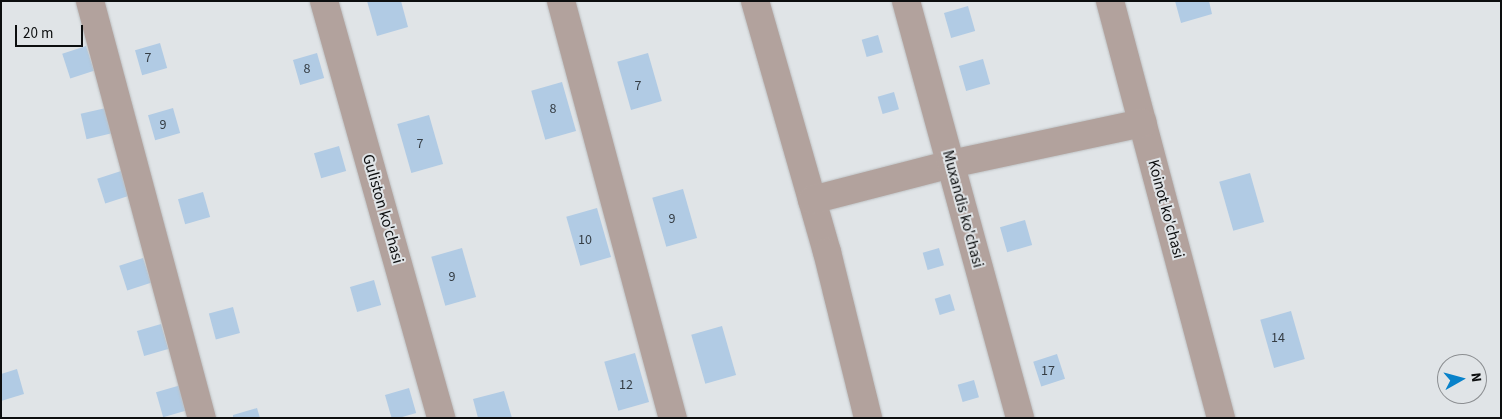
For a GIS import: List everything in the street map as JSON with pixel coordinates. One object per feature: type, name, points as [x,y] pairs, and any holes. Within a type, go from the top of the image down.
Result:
[{"type":"street","points":[[90,1],[202,418]]},
{"type":"street","name":"Guliston ko'chasi","points":[[324,1],[441,418]]},
{"type":"street","points":[[561,1],[673,418]]},
{"type":"street","points":[[756,1],[812,200],[868,418]]},
{"type":"street","name":"Muxandis ko'chasi","points":[[906,1],[1020,418]]},
{"type":"street","name":"Koinot ko'chasi","points":[[1110,1],[1221,418]]},
{"type":"street","points":[[812,200],[951,164],[1143,123]]},
{"type":"building","points":[[367,1],[401,1],[408,27],[377,36]]},
{"type":"building","points":[[1175,1],[1209,1],[1212,14],[1181,23]]},
{"type":"building","points":[[968,6],[975,31],[951,38],[944,13]]},
{"type":"building","points":[[878,35],[883,52],[867,57],[862,40]]},
{"type":"building","points":[[160,43],[167,68],[142,75],[135,50]]},
{"type":"building","points":[[86,46],[94,71],[70,78],[62,54]]},
{"type":"building","points":[[317,53],[324,78],[300,85],[293,60]]},
{"type":"building","points":[[648,53],[662,101],[631,110],[617,62]]},
{"type":"building","points":[[983,59],[990,84],[966,91],[959,66]]},
{"type":"building","points":[[562,82],[576,131],[545,140],[531,91]]},
{"type":"building","points":[[894,92],[899,109],[883,114],[878,97]]},
{"type":"building","points":[[106,108],[112,133],[87,139],[81,114]]},
{"type":"building","points":[[173,108],[180,133],[155,140],[148,115]]},
{"type":"building","points":[[429,115],[443,164],[411,173],[397,124]]},
{"type":"building","points":[[339,146],[346,171],[321,178],[314,153]]},
{"type":"building","points":[[121,171],[129,196],[105,203],[97,179]]},
{"type":"building","points":[[1250,173],[1264,222],[1233,231],[1219,182]]},
{"type":"building","points":[[683,189],[697,238],[666,247],[652,198]]},
{"type":"building","points":[[203,192],[210,217],[185,224],[178,199]]},
{"type":"building","points":[[597,208],[611,257],[580,266],[566,217]]},
{"type":"building","points":[[1025,220],[1032,245],[1007,252],[1000,227]]},
{"type":"building","points":[[462,248],[476,297],[445,306],[431,257]]},
{"type":"building","points":[[939,248],[944,265],[928,270],[923,253]]},
{"type":"building","points":[[143,258],[151,283],[127,290],[119,266]]},
{"type":"building","points":[[374,280],[381,305],[357,312],[350,287]]},
{"type":"building","points":[[950,294],[955,310],[940,315],[935,299]]},
{"type":"building","points":[[233,307],[240,333],[216,340],[209,313]]},
{"type":"building","points":[[1291,311],[1305,359],[1274,368],[1260,320]]},
{"type":"building","points":[[161,324],[168,349],[144,356],[137,331]]},
{"type":"building","points":[[722,326],[736,375],[705,384],[691,335]]},
{"type":"building","points":[[635,353],[649,402],[618,411],[604,362]]},
{"type":"building","points":[[1057,354],[1065,379],[1041,386],[1033,362]]},
{"type":"building","points":[[17,369],[24,394],[1,401],[1,374]]},
{"type":"building","points":[[974,380],[979,397],[963,402],[958,385]]},
{"type":"building","points":[[181,385],[188,410],[163,417],[156,392]]},
{"type":"building","points":[[409,388],[416,413],[392,418],[385,395]]},
{"type":"building","points":[[504,391],[512,418],[478,418],[473,399]]},
{"type":"building","points":[[257,408],[260,418],[233,418],[233,415]]}]
